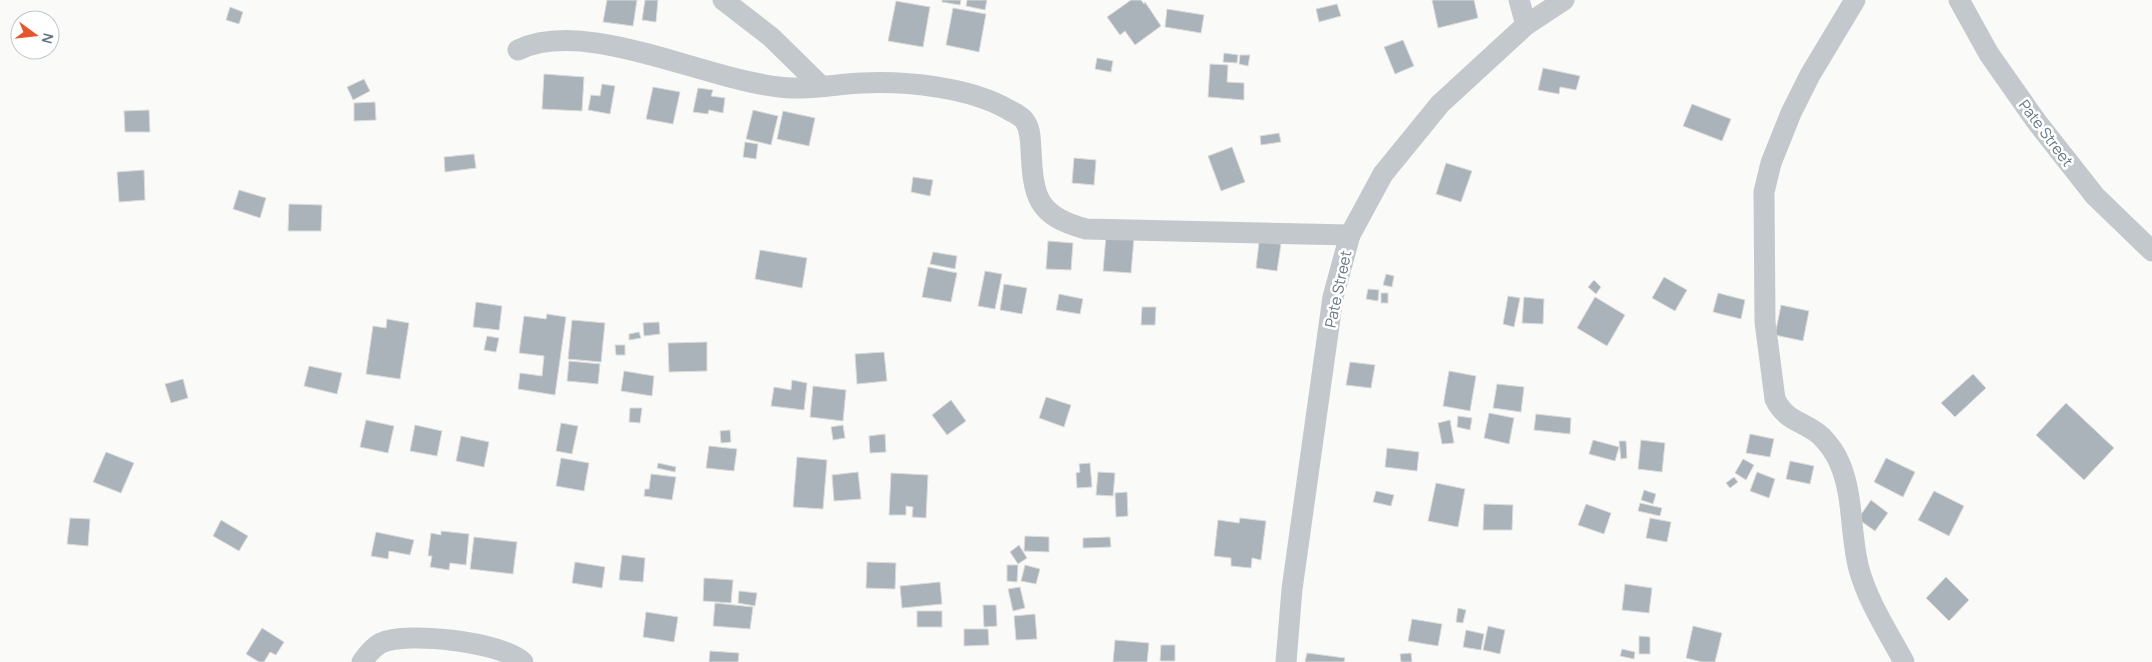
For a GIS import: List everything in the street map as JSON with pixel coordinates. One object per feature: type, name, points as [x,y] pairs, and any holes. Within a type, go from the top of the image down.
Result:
[{"type":"street","points":[[722,0],[771,38],[822,86]]},
{"type":"street","points":[[1519,0],[1526,25]]},
{"type":"street","name":"Pate Street","points":[[1286,662],[1292,589],[1333,297],[1350,235],[1383,174],[1440,104],[1526,25],[1564,0]]},
{"type":"street","points":[[1855,0],[1810,75],[1791,114],[1771,163],[1764,192],[1765,322],[1775,399],[1780,410],[1820,436],[1832,449],[1840,465],[1847,486],[1859,569],[1891,652],[1904,662]]},
{"type":"street","name":"Pate Street","points":[[1958,0],[1989,54],[2036,121],[2096,196],[2152,251]]},
{"type":"street","points":[[518,50],[532,44],[551,40],[579,41],[613,46],[753,83],[791,88],[863,83],[930,86],[968,94],[1007,109],[1024,120],[1030,132],[1032,176],[1036,194],[1048,213],[1068,224],[1096,229],[1350,235]]},
{"type":"street","points":[[362,662],[381,643],[408,638],[443,639],[485,646],[518,658],[523,662]]},
{"type":"building","points":[[607,0],[637,0],[633,26],[603,22]]},
{"type":"building","points":[[645,0],[658,0],[656,22],[642,20]]},
{"type":"building","points":[[942,0],[961,0],[960,5],[942,2]]},
{"type":"building","points":[[967,0],[987,0],[985,10],[966,6]]},
{"type":"building","points":[[1131,0],[1141,0],[1144,4],[1145,2],[1161,26],[1135,45],[1125,31],[1120,35],[1107,17]]},
{"type":"building","points":[[1432,0],[1474,0],[1478,18],[1438,28]]},
{"type":"building","points":[[896,1],[930,7],[923,47],[888,41]]},
{"type":"building","points":[[1337,4],[1341,16],[1319,22],[1316,9]]},
{"type":"building","points":[[230,7],[243,12],[239,24],[226,20]]},
{"type":"building","points":[[953,8],[986,14],[979,52],[946,45]]},
{"type":"building","points":[[1167,9],[1204,15],[1201,33],[1165,27]]},
{"type":"building","points":[[1403,40],[1414,66],[1395,74],[1384,47]]},
{"type":"building","points":[[1224,53],[1238,55],[1237,63],[1223,62]]},
{"type":"building","points":[[1240,55],[1250,55],[1248,66],[1239,64]]},
{"type":"building","points":[[1097,58],[1113,61],[1111,72],[1095,69]]},
{"type":"building","points":[[1210,64],[1228,65],[1227,82],[1244,83],[1244,100],[1208,97]]},
{"type":"building","points":[[1543,68],[1580,76],[1576,90],[1560,87],[1559,94],[1538,90]]},
{"type":"building","points":[[544,74],[584,77],[582,111],[542,109]]},
{"type":"building","points":[[364,79],[370,91],[353,100],[347,87]]},
{"type":"building","points":[[602,84],[615,86],[610,114],[588,110],[591,95],[600,96]]},
{"type":"building","points":[[653,87],[680,92],[673,124],[646,119]]},
{"type":"building","points":[[698,88],[713,90],[711,96],[725,98],[723,113],[709,110],[708,114],[693,112]]},
{"type":"building","points":[[375,102],[376,120],[354,121],[354,103]]},
{"type":"building","points":[[1692,104],[1731,119],[1722,141],[1683,126]]},
{"type":"building","points":[[149,110],[150,132],[125,132],[124,111]]},
{"type":"building","points":[[753,110],[778,116],[771,145],[746,139]]},
{"type":"building","points":[[783,111],[815,118],[809,146],[777,139]]},
{"type":"building","points":[[1279,133],[1281,142],[1261,145],[1260,136]]},
{"type":"building","points":[[745,142],[758,144],[756,159],[743,157]]},
{"type":"building","points":[[1232,147],[1245,182],[1221,191],[1208,156]]},
{"type":"building","points":[[474,154],[476,168],[445,172],[444,157]]},
{"type":"building","points":[[1074,158],[1096,160],[1094,185],[1072,183]]},
{"type":"building","points":[[1446,163],[1472,171],[1461,202],[1436,194]]},
{"type":"building","points":[[144,170],[145,200],[119,202],[117,172]]},
{"type":"building","points":[[913,177],[933,180],[930,196],[911,192]]},
{"type":"building","points":[[239,190],[266,198],[260,218],[233,209]]},
{"type":"building","points":[[289,204],[322,205],[321,231],[288,231]]},
{"type":"building","points":[[1106,236],[1134,238],[1131,273],[1103,271]]},
{"type":"building","points":[[1048,241],[1073,243],[1071,270],[1046,269]]},
{"type":"building","points":[[1259,242],[1281,244],[1277,271],[1256,268]]},
{"type":"building","points":[[760,250],[807,258],[802,288],[755,279]]},
{"type":"building","points":[[933,252],[957,256],[955,269],[930,264]]},
{"type":"building","points":[[928,267],[957,273],[951,302],[922,297]]},
{"type":"building","points":[[985,271],[1002,274],[995,309],[978,306]]},
{"type":"building","points":[[1386,274],[1394,276],[1392,287],[1383,285]]},
{"type":"building","points":[[1664,277],[1687,290],[1675,311],[1652,298]]},
{"type":"building","points":[[1594,280],[1601,287],[1596,294],[1588,287]]},
{"type":"building","points":[[1004,284],[1027,288],[1022,314],[1000,310]]},
{"type":"building","points":[[1368,289],[1379,290],[1378,301],[1366,299]]},
{"type":"building","points":[[1381,293],[1388,293],[1388,303],[1381,303]]},
{"type":"building","points":[[1718,293],[1745,300],[1741,319],[1713,312]]},
{"type":"building","points":[[1059,294],[1083,299],[1080,314],[1056,310]]},
{"type":"building","points":[[1508,296],[1520,298],[1514,327],[1503,324]]},
{"type":"building","points":[[1524,297],[1544,299],[1543,324],[1522,323]]},
{"type":"building","points":[[1595,297],[1625,315],[1607,346],[1577,328]]},
{"type":"building","points":[[476,302],[502,306],[499,330],[473,327]]},
{"type":"building","points":[[1781,305],[1809,311],[1803,341],[1775,335]]},
{"type":"building","points":[[1142,307],[1156,307],[1155,325],[1141,325]]},
{"type":"building","points":[[547,314],[566,317],[555,395],[518,389],[520,373],[542,376],[544,356],[519,353],[524,316],[546,319]]},
{"type":"building","points":[[387,319],[409,323],[400,379],[366,374],[373,326],[386,328]]},
{"type":"building","points":[[572,320],[605,323],[601,362],[568,359]]},
{"type":"building","points":[[659,322],[660,334],[644,336],[643,323]]},
{"type":"building","points":[[639,332],[641,338],[629,340],[629,334]]},
{"type":"building","points":[[487,336],[499,338],[496,352],[484,350]]},
{"type":"building","points":[[707,342],[707,371],[669,372],[668,343]]},
{"type":"building","points":[[615,345],[625,345],[625,355],[616,355]]},
{"type":"building","points":[[884,352],[887,381],[857,384],[855,354]]},
{"type":"building","points":[[569,361],[600,364],[598,384],[567,381]]},
{"type":"building","points":[[1350,362],[1375,365],[1371,388],[1346,385]]},
{"type":"building","points":[[309,366],[342,373],[337,394],[304,386]]},
{"type":"building","points":[[624,371],[654,376],[652,396],[621,391]]},
{"type":"building","points":[[1449,371],[1476,376],[1470,411],[1443,406]]},
{"type":"building","points":[[1973,374],[1986,388],[1955,417],[1941,403]]},
{"type":"building","points":[[183,379],[188,398],[171,403],[165,384]]},
{"type":"building","points":[[792,380],[807,383],[804,410],[771,406],[774,387],[791,390]]},
{"type":"building","points":[[1497,384],[1524,387],[1521,412],[1493,408]]},
{"type":"building","points":[[813,386],[846,390],[843,421],[810,417]]},
{"type":"building","points":[[1046,397],[1071,405],[1064,427],[1039,418]]},
{"type":"building","points":[[951,400],[966,421],[947,435],[932,415]]},
{"type":"building","points":[[2066,403],[2114,448],[2084,480],[2036,435]]},
{"type":"building","points":[[630,408],[642,408],[640,423],[629,422]]},
{"type":"building","points":[[1489,413],[1514,418],[1509,444],[1484,438]]},
{"type":"building","points":[[1536,414],[1571,418],[1570,434],[1534,430]]},
{"type":"building","points":[[1458,416],[1472,418],[1470,430],[1457,427]]},
{"type":"building","points":[[366,420],[394,426],[388,453],[360,447]]},
{"type":"building","points":[[1450,420],[1454,443],[1442,444],[1438,423]]},
{"type":"building","points":[[561,423],[578,426],[572,454],[556,451]]},
{"type":"building","points":[[415,425],[442,431],[437,456],[410,451]]},
{"type":"building","points":[[843,425],[845,438],[833,440],[831,427]]},
{"type":"building","points":[[730,430],[731,442],[721,443],[720,431]]},
{"type":"building","points":[[885,434],[886,452],[870,453],[869,436]]},
{"type":"building","points":[[1750,434],[1774,439],[1770,457],[1746,453]]},
{"type":"building","points":[[461,436],[489,442],[484,467],[456,461]]},
{"type":"building","points":[[1593,440],[1619,447],[1615,461],[1589,454]]},
{"type":"building","points":[[1641,440],[1665,443],[1662,472],[1638,469]]},
{"type":"building","points":[[1619,441],[1626,441],[1627,458],[1621,459]]},
{"type":"building","points":[[709,446],[737,449],[734,471],[706,468]]},
{"type":"building","points":[[1387,448],[1419,452],[1417,471],[1385,467]]},
{"type":"building","points":[[106,452],[134,463],[121,493],[93,482]]},
{"type":"building","points":[[797,457],[827,460],[823,509],[793,507]]},
{"type":"building","points":[[561,458],[589,463],[584,491],[556,486]]},
{"type":"building","points":[[1886,458],[1915,472],[1903,497],[1874,482]]},
{"type":"building","points":[[1743,459],[1754,465],[1746,480],[1735,473]]},
{"type":"building","points":[[1790,461],[1814,466],[1810,484],[1786,479]]},
{"type":"building","points":[[658,463],[676,467],[675,472],[657,468]]},
{"type":"building","points":[[1090,463],[1092,487],[1077,488],[1076,473],[1080,472],[1079,464]]},
{"type":"building","points":[[858,472],[861,499],[834,501],[832,475]]},
{"type":"building","points":[[1098,472],[1115,473],[1113,496],[1096,495]]},
{"type":"building","points":[[1757,472],[1775,479],[1769,498],[1750,491]]},
{"type":"building","points":[[891,473],[928,475],[926,518],[912,517],[913,507],[906,506],[906,515],[889,515]]},
{"type":"building","points":[[651,474],[676,477],[672,500],[644,496],[645,489],[649,489]]},
{"type":"building","points":[[1734,477],[1738,482],[1730,488],[1726,483]]},
{"type":"building","points":[[1436,483],[1465,489],[1458,527],[1428,521]]},
{"type":"building","points":[[1644,490],[1656,494],[1653,504],[1641,500]]},
{"type":"building","points":[[1376,491],[1394,495],[1391,506],[1373,502]]},
{"type":"building","points":[[1934,491],[1964,506],[1949,536],[1918,520]]},
{"type":"building","points":[[1127,492],[1128,516],[1116,517],[1115,493]]},
{"type":"building","points":[[1871,500],[1888,513],[1875,531],[1858,519]]},
{"type":"building","points":[[1640,503],[1662,508],[1660,516],[1638,511]]},
{"type":"building","points":[[1484,504],[1513,505],[1512,530],[1483,530]]},
{"type":"building","points":[[1586,504],[1611,513],[1604,534],[1578,525]]},
{"type":"building","points":[[70,518],[90,519],[88,546],[67,544]]},
{"type":"building","points":[[1240,518],[1266,521],[1261,560],[1252,558],[1251,568],[1231,566],[1231,558],[1214,556],[1218,520],[1239,523]]},
{"type":"building","points":[[1650,518],[1671,522],[1667,542],[1646,538]]},
{"type":"building","points":[[221,520],[248,536],[239,551],[213,536]]},
{"type":"building","points":[[441,531],[469,534],[466,565],[450,563],[449,570],[430,567],[432,556],[428,556],[431,533],[441,535]]},
{"type":"building","points":[[376,532],[414,540],[410,555],[389,551],[388,559],[371,556]]},
{"type":"building","points":[[1025,536],[1049,537],[1049,552],[1024,551]]},
{"type":"building","points":[[474,537],[517,542],[513,574],[470,569]]},
{"type":"building","points":[[1110,537],[1111,547],[1083,548],[1083,538]]},
{"type":"building","points":[[1019,545],[1027,558],[1018,564],[1010,552]]},
{"type":"building","points":[[622,555],[645,558],[643,582],[619,580]]},
{"type":"building","points":[[575,562],[605,567],[602,588],[572,583]]},
{"type":"building","points":[[867,562],[896,563],[895,589],[866,588]]},
{"type":"building","points":[[1007,565],[1018,565],[1017,582],[1007,581]]},
{"type":"building","points":[[1025,565],[1040,569],[1036,584],[1021,581]]},
{"type":"building","points":[[1946,577],[1969,600],[1949,621],[1926,598]]},
{"type":"building","points":[[704,578],[733,580],[731,603],[703,601]]},
{"type":"building","points":[[940,582],[942,604],[902,608],[900,586]]},
{"type":"building","points":[[1625,584],[1652,588],[1649,613],[1622,610]]},
{"type":"building","points":[[1020,587],[1025,608],[1013,611],[1008,589]]},
{"type":"building","points":[[739,591],[757,593],[755,606],[738,603]]},
{"type":"building","points":[[715,603],[753,607],[750,629],[713,626]]},
{"type":"building","points":[[983,605],[996,605],[997,626],[984,627]]},
{"type":"building","points":[[1458,608],[1466,610],[1463,623],[1456,622]]},
{"type":"building","points":[[917,611],[942,611],[942,627],[917,627]]},
{"type":"building","points":[[646,612],[678,617],[674,642],[643,637]]},
{"type":"building","points":[[1035,614],[1037,639],[1016,640],[1014,616]]},
{"type":"building","points":[[1412,619],[1442,624],[1438,646],[1408,641]]},
{"type":"building","points":[[1488,626],[1505,630],[1500,654],[1483,650]]},
{"type":"building","points":[[1693,626],[1722,633],[1715,662],[1702,662],[1686,658]]},
{"type":"building","points":[[262,628],[284,642],[276,655],[270,652],[264,662],[259,662],[246,654]]},
{"type":"building","points":[[964,629],[988,629],[989,645],[964,646]]},
{"type":"building","points":[[1466,630],[1484,634],[1481,650],[1463,647]]},
{"type":"building","points":[[1639,636],[1650,637],[1650,654],[1639,654]]},
{"type":"building","points":[[1115,640],[1149,643],[1147,662],[1113,662]]},
{"type":"building","points":[[1161,645],[1175,645],[1175,661],[1160,661]]},
{"type":"building","points":[[1622,649],[1635,652],[1634,659],[1620,656]]},
{"type":"building","points":[[710,651],[739,653],[738,662],[709,662]]},
{"type":"building","points":[[1307,653],[1345,658],[1344,662],[1305,662]]},
{"type":"building","points":[[1411,653],[1412,662],[1401,662],[1400,654]]}]
